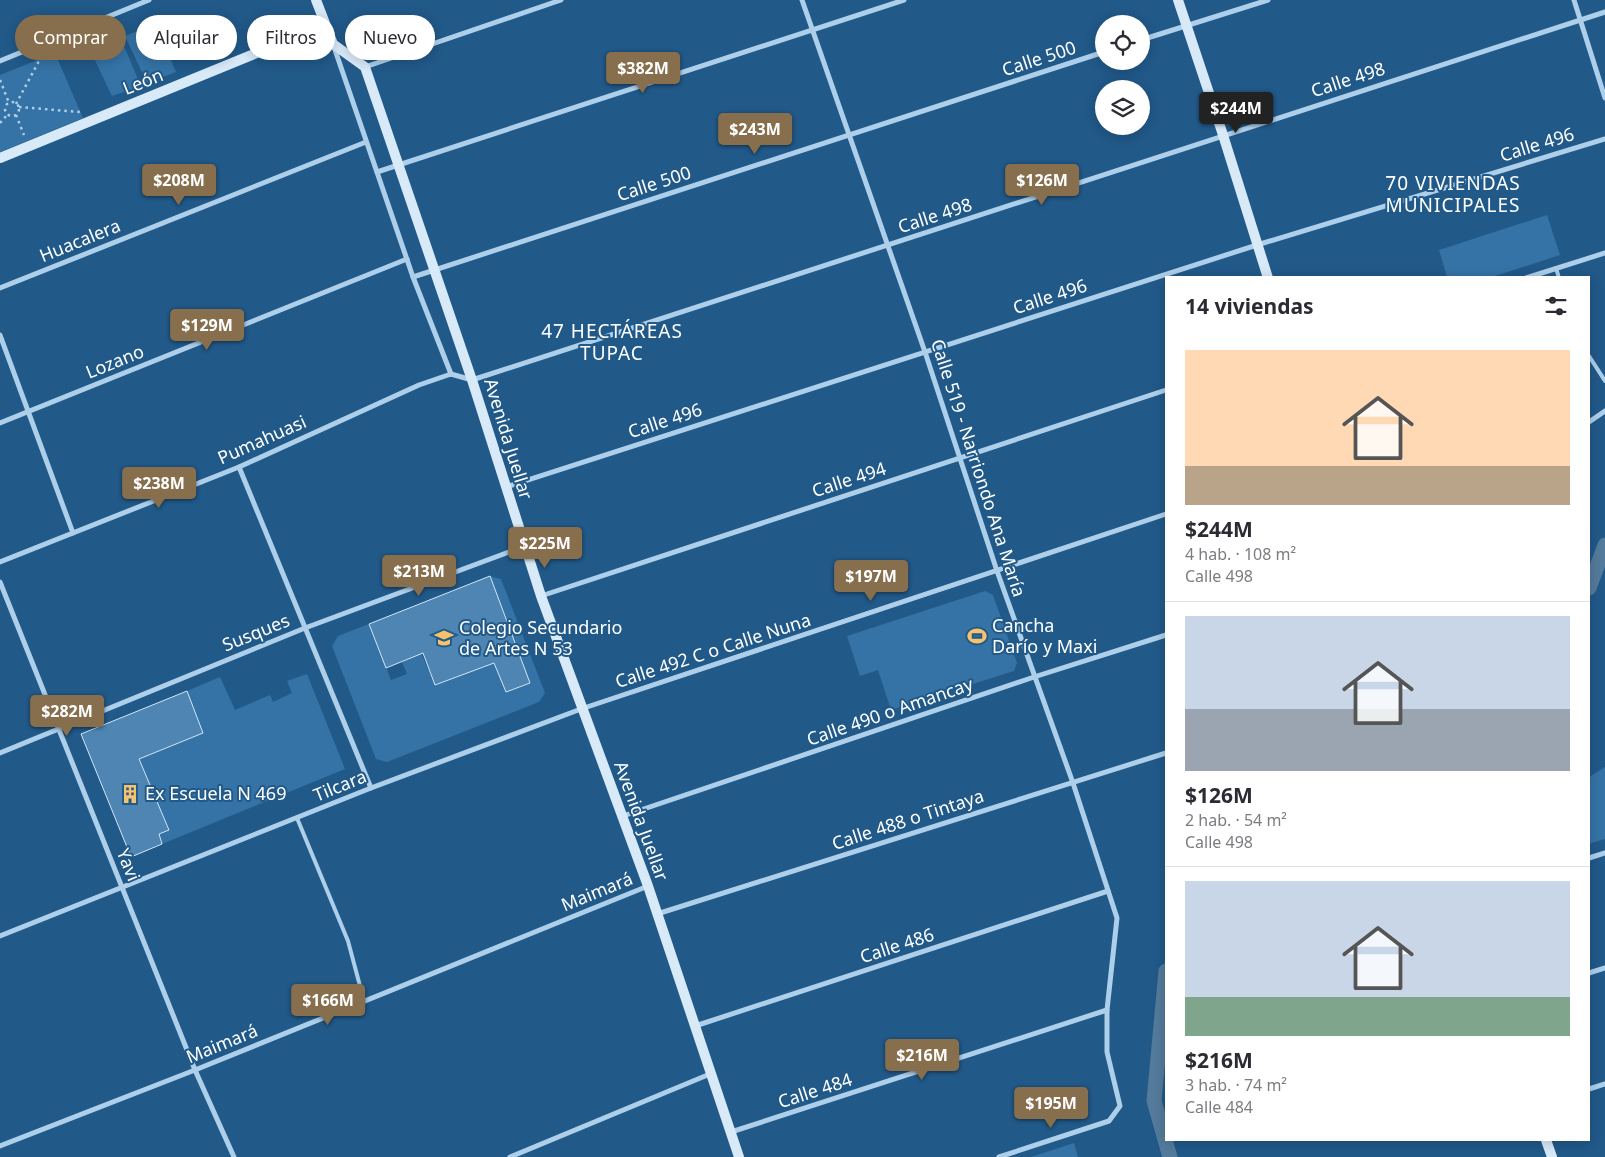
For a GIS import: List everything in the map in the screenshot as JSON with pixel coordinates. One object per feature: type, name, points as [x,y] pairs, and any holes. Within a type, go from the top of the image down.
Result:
[{"type":"street","points":[[0,61],[149,0]]},
{"type":"street","points":[[316,0],[322,15]]},
{"type":"street","points":[[335,45],[365,67],[561,0]]},
{"type":"street","name":"Calle 519 - Narriondo Ana María","points":[[802,0],[925,352],[997,571],[1072,782],[1117,918],[1107,1010],[1107,1052],[1120,1106],[1109,1121],[999,1157]]},
{"type":"street","points":[[377,172],[399,163],[904,0]]},
{"type":"street","points":[[1178,0],[1267,276]]},
{"type":"street","points":[[1150,37],[1268,0]]},
{"type":"street","points":[[1574,0],[1605,98]]},
{"type":"street","name":"Calle 498","points":[[472,380],[1605,12]]},
{"type":"street","points":[[335,50],[413,277],[451,374],[472,380]]},
{"type":"street","name":"Calle 500","points":[[413,277],[1095,55]]},
{"type":"street","name":"León","points":[[0,158],[247,57]]},
{"type":"street","name":"Avenida Juellar","points":[[365,67],[472,380],[541,596],[581,709],[648,886],[739,1157]]},
{"type":"street","name":"Calle 496","points":[[506,487],[1257,245],[1605,139]]},
{"type":"street","name":"Huacalera","points":[[0,288],[366,142]]},
{"type":"street","points":[[1532,276],[1605,253]]},
{"type":"street","name":"Lozano","points":[[0,423],[407,259]]},
{"type":"street","points":[[0,335],[72,533]]},
{"type":"street","name":"Pumahuasi","points":[[0,562],[238,467],[419,385],[451,374]]},
{"type":"street","name":"Calle 494","points":[[541,596],[1165,390]]},
{"type":"street","points":[[1590,421],[1605,411]]},
{"type":"street","points":[[238,467],[371,788]]},
{"type":"street","name":"Calle 492 C o Calle Nuna","points":[[581,709],[1165,514]]},
{"type":"street","name":"Susques","points":[[0,753],[305,628],[525,546]]},
{"type":"street","name":"Yavi","points":[[0,582],[195,1070],[234,1157]]},
{"type":"street","name":"Calle 490 o Amancay","points":[[622,816],[1034,677],[1165,635]]},
{"type":"street","name":"Tilcara","points":[[0,936],[371,788],[581,709]]},
{"type":"street","name":"Calle 488 o Tintaya","points":[[657,914],[1165,753]]},
{"type":"street","points":[[1590,858],[1605,853]]},
{"type":"street","name":"Maimará","points":[[0,1146],[195,1070],[648,886]]},
{"type":"street","name":"Calle 486","points":[[694,1026],[1108,891]]},
{"type":"street","points":[[1590,973],[1605,968]]},
{"type":"street","name":"Calle 484","points":[[731,1132],[1107,1010]]},
{"type":"street","points":[[510,1157],[710,1074]]},
{"type":"street","points":[[1590,1089],[1605,1084]]},
{"type":"street","points":[[1546,1141],[1552,1157]]},
{"type":"lane","points":[[1556,268],[1558,276]]},
{"type":"lane","points":[[1590,358],[1605,381]]},
{"type":"lane","points":[[297,818],[348,941],[364,1001]]},
{"type":"path","points":[[16,104],[39,60]]},
{"type":"path","points":[[0,80],[9,103]]},
{"type":"path","points":[[9,103],[16,104],[19,107],[81,112]]},
{"type":"path","points":[[8,114],[6,108],[9,103]]},
{"type":"path","points":[[16,115],[19,112],[19,107]]},
{"type":"path","points":[[0,108],[6,108]]},
{"type":"path","points":[[8,114],[16,115]]},
{"type":"path","points":[[0,123],[8,114]]},
{"type":"path","points":[[16,115],[27,141]]},
{"type":"shaded area","points":[[136,32],[136,60],[126,38],[126,36]]},
{"type":"shaded area","points":[[126,51],[141,86],[112,96],[95,60],[126,60]]},
{"type":"shaded area","points":[[38,60],[58,60],[83,118],[0,152],[0,75]]},
{"type":"shaded area","points":[[136,60],[171,60],[176,72],[147,83]]},
{"type":"shaded area","points":[[1547,215],[1560,255],[1495,276],[1447,276],[1439,250]]},
{"type":"shaded area","points":[[490,576],[501,579],[545,693],[539,702],[387,762],[376,759],[332,646],[338,636],[369,624],[391,680],[407,674],[402,662],[421,653],[435,685],[494,663],[506,692],[530,683]]},
{"type":"shaded area","points":[[985,591],[993,595],[1017,663],[1014,671],[891,710],[878,670],[860,676],[847,636]]},
{"type":"shaded area","points":[[307,674],[345,769],[162,844],[159,834],[169,830],[139,759],[203,733],[187,691],[220,677],[235,710],[270,695],[273,702],[292,693],[287,681]]},
{"type":"shaded area","points":[[1605,767],[1605,839],[1590,844],[1590,776]]},
{"type":"shaded area","points":[[1074,1143],[1078,1157],[1031,1157]]},
{"type":"building","name":"Colegio Secundario de Artes N 53","points":[[490,576],[530,683],[506,692],[494,663],[435,685],[423,653],[386,668],[369,624]]},
{"type":"building","name":"Ex Escuela N 469","points":[[187,691],[203,733],[139,759],[169,830],[159,834],[162,844],[131,857],[81,734]]},
{"type":"waterway","points":[[1590,585],[1605,545]]},
{"type":"waterway","points":[[1165,982],[1154,1101],[1165,1140]]},
{"type":"waterway","points":[[1165,1141],[1170,1157]]},
{"type":"place","name":"Cancha Darío y Maxi","points":[[977,636]]},
{"type":"place","name":"Colegio Secundario de Artes N 53","points":[[444,638]]},
{"type":"place","name":"Ex Escuela N 469","points":[[130,794]]},
{"type":"district","name":"70 VIVIENDAS MUNICIPALES","points":[[1453,194]]},
{"type":"district","name":"47 HECTÁREAS TUPAC","points":[[612,342]]}]
